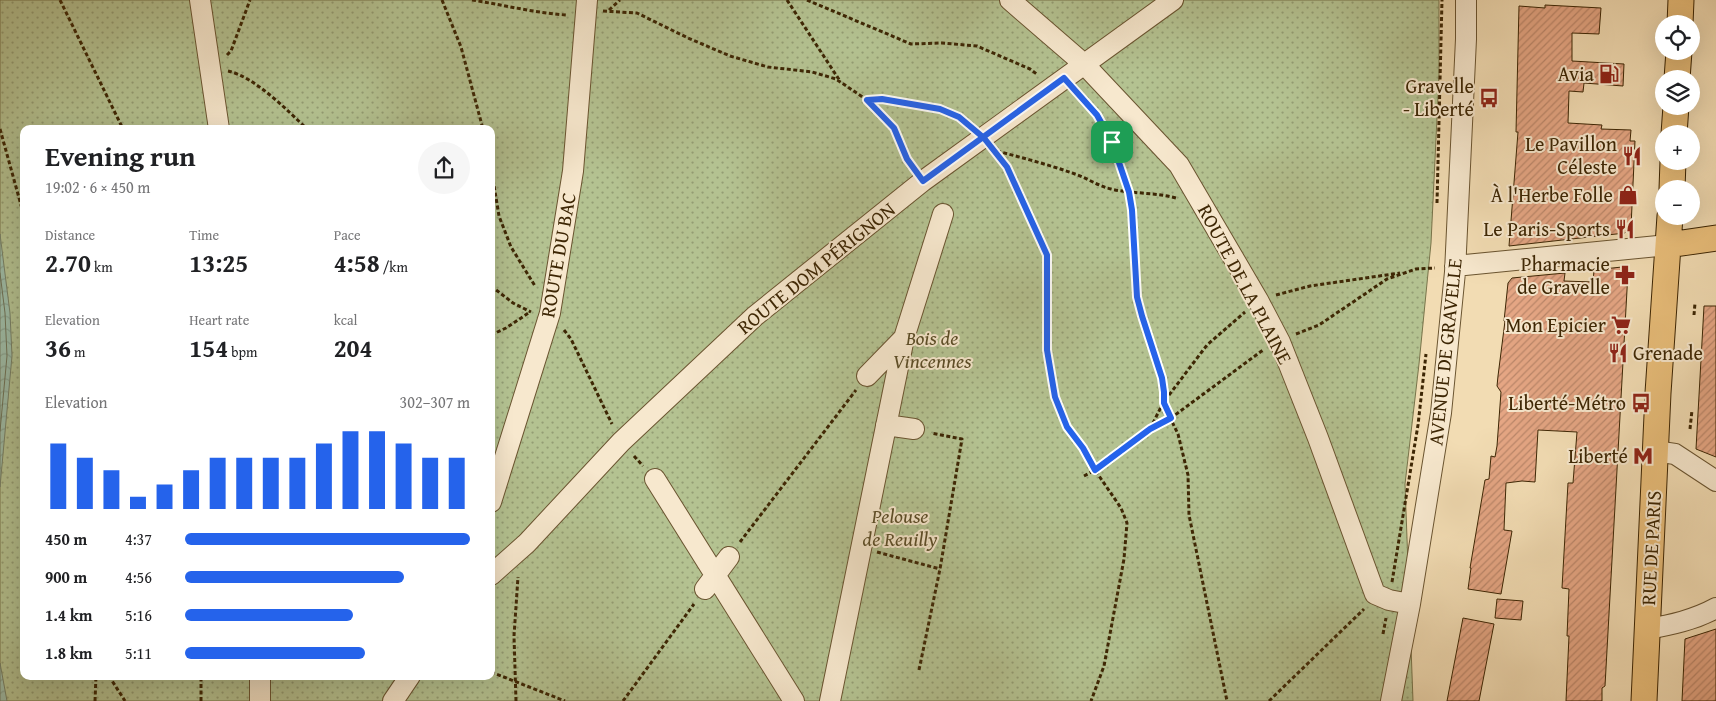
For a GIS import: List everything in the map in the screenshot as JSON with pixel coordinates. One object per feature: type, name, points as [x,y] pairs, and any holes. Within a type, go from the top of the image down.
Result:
[{"type":"main road","points":[[1681,15],[1682,0]]},
{"type":"main road","name":"RUE DE PARIS","points":[[1644,701],[1655,451],[1669,225]]},
{"type":"main road","points":[[1668,246],[1716,238]]},
{"type":"street","points":[[200,0],[218,125]]},
{"type":"street","name":"ROUTE DE LA PLAINE","points":[[1010,0],[1084,64],[1178,165],[1258,300],[1280,342],[1382,597]]},
{"type":"street","name":"ROUTE DOM PÉRIGNON","points":[[495,571],[520,549],[621,442],[755,316],[923,181],[1173,0]]},
{"type":"street","name":"AVENUE DE GRAVELLE","points":[[1391,701],[1410,604],[1441,413],[1456,266],[1466,49],[1466,0]]},
{"type":"street","name":"ROUTE DU BAC","points":[[495,486],[540,312],[573,170],[586,7]]},
{"type":"street","points":[[830,701],[904,338],[943,214]]},
{"type":"street","points":[[1456,266],[1668,246]]},
{"type":"street","points":[[867,376],[904,338]]},
{"type":"street","points":[[886,424],[914,429]]},
{"type":"street","points":[[1655,451],[1675,454],[1716,481]]},
{"type":"street","points":[[655,479],[710,582],[794,701]]},
{"type":"street","points":[[710,582],[729,557]]},
{"type":"street","points":[[1382,597],[1410,604]]},
{"type":"street","points":[[1647,628],[1696,618],[1716,608]]},
{"type":"street","points":[[260,680],[260,701]]},
{"type":"street","points":[[393,701],[407,680]]},
{"type":"path","points":[[60,0],[121,125]]},
{"type":"path","points":[[210,67],[231,52],[250,0]]},
{"type":"path","points":[[442,0],[461,46],[482,125]]},
{"type":"path","points":[[472,0],[542,13],[570,16],[586,7],[637,13],[730,56],[768,67],[812,72],[836,79],[867,100],[894,128],[907,159],[923,181]]},
{"type":"path","points":[[608,10],[620,0]]},
{"type":"path","points":[[787,0],[841,83]]},
{"type":"path","points":[[807,0],[911,44],[942,43],[977,46],[1059,82],[1097,115],[1112,142],[1129,192],[1132,210],[1137,297],[1162,378],[1164,403],[1178,434],[1188,475],[1189,515],[1227,701]]},
{"type":"path","points":[[1437,213],[1442,0]]},
{"type":"path","points":[[210,67],[235,72],[271,95],[303,125]]},
{"type":"path","points":[[867,100],[882,99],[940,109],[959,117],[984,138]]},
{"type":"path","points":[[0,130],[20,202]]},
{"type":"path","points":[[1091,701],[1104,666],[1124,559],[1127,523],[1121,508],[1095,470],[1083,448],[1067,427],[1055,397],[1047,350],[1047,255],[1007,167],[994,150],[1080,175],[1108,189],[1159,194],[1180,199],[1197,196]]},
{"type":"path","points":[[495,195],[498,216],[512,247],[523,268],[541,294],[540,312]]},
{"type":"path","name":"AVENUE DE GRAVELLE","points":[[1408,271],[1435,268],[1435,274]]},
{"type":"path","points":[[495,289],[513,304],[540,312],[571,339],[621,442],[655,479]]},
{"type":"path","points":[[1694,315],[1695,303]]},
{"type":"path","points":[[495,332],[540,312]]},
{"type":"path","name":"AVENUE DE GRAVELLE","points":[[1382,597],[1418,425],[1426,348]]},
{"type":"path","points":[[729,557],[867,376]]},
{"type":"path","points":[[1690,429],[1692,410]]},
{"type":"path","points":[[1084,476],[1150,429],[1171,418]]},
{"type":"path","points":[[914,429],[962,439],[940,569],[919,670]]},
{"type":"path","points":[[516,701],[514,636],[520,549]]},
{"type":"path","points":[[889,555],[940,569]]},
{"type":"path","points":[[623,701],[710,582]]},
{"type":"path","points":[[1269,701],[1360,614],[1382,597]]},
{"type":"path","points":[[495,674],[565,701]]},
{"type":"path","points":[[95,701],[96,680]]},
{"type":"path","points":[[112,680],[125,701]]},
{"type":"path","points":[[201,680],[201,701]]},
{"type":"green space","name":"Bois de Vincennes","points":[[0,0],[1439,0],[1439,76],[1431,243],[1405,484],[1413,701],[0,701]]},
{"type":"water","points":[[0,234],[10,313],[12,356],[0,487]]},
{"type":"water","points":[[0,663],[7,701],[0,701]]},
{"type":"building","points":[[1545,5],[1601,8],[1599,34],[1572,33],[1572,61],[1624,64],[1623,86],[1584,83],[1583,92],[1569,91],[1568,123],[1602,125],[1601,129],[1631,130],[1630,141],[1635,141],[1631,227],[1625,233],[1509,246],[1518,132],[1516,132],[1519,6],[1545,8]]},
{"type":"building","points":[[1622,267],[1628,272],[1605,686],[1602,688],[1602,701],[1566,701],[1569,589],[1562,588],[1568,483],[1573,483],[1577,432],[1538,430],[1535,482],[1506,483],[1504,530],[1512,531],[1501,594],[1468,589],[1470,568],[1485,480],[1489,479],[1491,456],[1495,457],[1497,446],[1501,392],[1497,386],[1508,283],[1512,278],[1565,273],[1564,281],[1593,282],[1594,270]]},
{"type":"building","points":[[1704,306],[1716,306],[1716,457],[1696,449]]},
{"type":"building","points":[[1497,599],[1523,601],[1521,620],[1495,618]]},
{"type":"building","points":[[1463,618],[1494,624],[1479,701],[1447,701]]},
{"type":"building","points":[[1716,629],[1716,701],[1682,701],[1685,639]]},
{"type":"place","name":"Avia","points":[[1609,74]]},
{"type":"place","name":"Gravelle - Liberté","points":[[1489,98]]},
{"type":"place","name":"Le Pavillon Céleste","points":[[1632,156]]},
{"type":"place","name":"À l'Herbe Folle","points":[[1628,195]]},
{"type":"place","name":"Le Paris-Sports","points":[[1625,229]]},
{"type":"place","name":"Pharmacie de Gravelle","points":[[1625,275]]},
{"type":"place","name":"Mon Epicier","points":[[1621,325]]},
{"type":"place","name":"Grenade","points":[[1618,353]]},
{"type":"place","name":"Liberté-Métro","points":[[1641,403]]},
{"type":"place","name":"Liberté","points":[[1643,456]]},
{"type":"route","points":[[1112,142],[1097,115],[1064,78],[984,138],[923,181],[907,159],[894,128],[867,100],[882,99],[940,109],[959,117],[984,138],[1007,167],[1047,255],[1047,350],[1055,397],[1067,427],[1083,448],[1095,470],[1150,429],[1171,418],[1164,403],[1162,378],[1137,297],[1132,210],[1129,192],[1112,142]]},
{"type":"park label","name":"Pelouse de Reuilly","points":[[900,528]]}]
